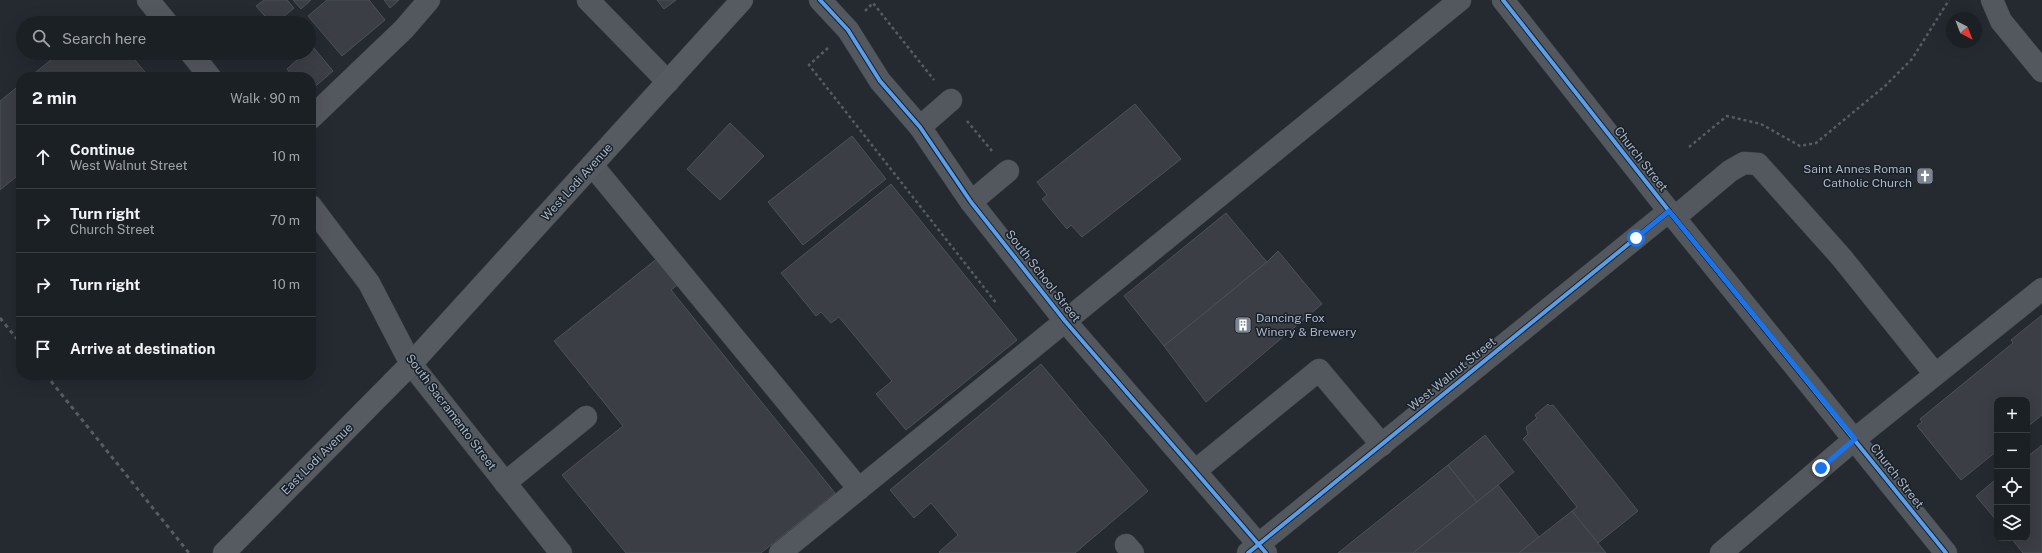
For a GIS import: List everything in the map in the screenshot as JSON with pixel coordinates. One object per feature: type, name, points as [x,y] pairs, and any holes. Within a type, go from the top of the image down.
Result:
[{"type":"main road","name":"West Lodi Avenue","points":[[411,364],[742,0]]},
{"type":"main road","name":"East Lodi Avenue","points":[[224,553],[411,364]]},
{"type":"street","points":[[148,0],[161,16]]},
{"type":"street","points":[[316,113],[404,28],[429,0]]},
{"type":"street","points":[[588,0],[668,82]]},
{"type":"street","name":"South School Street","points":[[820,0],[848,30],[880,81],[920,127],[971,202],[1065,321],[1195,471],[1257,550]]},
{"type":"street","points":[[780,553],[1460,0]]},
{"type":"street","name":"Church Street","points":[[1503,0],[1672,215],[1946,553]]},
{"type":"street","points":[[1992,0],[2001,21],[2042,72]]},
{"type":"street","points":[[197,60],[206,72]]},
{"type":"street","points":[[920,127],[951,100]]},
{"type":"street","name":"West Walnut Street","points":[[1257,550],[1382,445],[1672,215],[1730,171],[1744,163],[1758,164],[1842,258],[1935,374]]},
{"type":"street","points":[[592,165],[859,489]]},
{"type":"street","points":[[971,202],[1008,171]]},
{"type":"street","name":"South Sacramento Street","points":[[316,213],[369,283],[411,364],[561,553]]},
{"type":"street","points":[[1721,553],[1855,439],[2042,289]]},
{"type":"street","points":[[1195,471],[1319,370],[1382,445]]},
{"type":"street","points":[[505,483],[586,417]]},
{"type":"path","points":[[1689,147],[1727,116],[1761,124],[1800,146],[1816,143],[1885,86],[1912,59],[1949,0]]},
{"type":"path","points":[[951,100],[1008,171]]},
{"type":"building","points":[[264,0],[287,0],[294,8],[284,16],[265,16],[256,6]]},
{"type":"building","points":[[293,0],[311,0],[301,9]]},
{"type":"building","points":[[327,0],[369,0],[385,20],[342,56],[316,25],[316,16],[308,16]]},
{"type":"building","points":[[384,0],[399,0],[390,8]]},
{"type":"building","points":[[657,0],[676,0],[664,9]]},
{"type":"building","points":[[316,50],[333,71],[316,86],[316,72],[289,72],[287,69],[297,60],[316,60]]},
{"type":"building","points":[[51,60],[135,60],[145,72],[36,72]]},
{"type":"building","points":[[16,88],[16,177],[0,190],[0,101]]},
{"type":"building","points":[[1135,104],[1181,159],[1082,237],[1071,225],[1067,229],[1042,199],[1047,195],[1037,182]]},
{"type":"building","points":[[730,123],[764,156],[720,200],[687,169]]},
{"type":"building","points":[[852,136],[886,179],[803,245],[768,202]]},
{"type":"building","points":[[891,184],[1017,340],[906,430],[876,394],[892,381],[839,317],[831,323],[821,312],[816,316],[781,273]]},
{"type":"building","points":[[1226,213],[1267,262],[1164,346],[1124,296]]},
{"type":"building","name":"Dancing Fox Winery & Brewery","points":[[1278,251],[1322,304],[1206,402],[1164,346],[1267,262]]},
{"type":"building","points":[[659,257],[680,283],[671,290],[835,493],[761,553],[626,553],[562,475],[623,426],[554,341]]},
{"type":"building","points":[[2042,315],[2042,415],[2030,425],[2030,397],[1994,397],[1994,453],[1961,480],[1917,426],[1922,422],[1920,419],[2013,343],[2011,340]]},
{"type":"building","points":[[1041,364],[1148,491],[1075,553],[940,553],[939,552],[958,535],[931,503],[914,518],[890,490]]},
{"type":"building","points":[[1548,404],[1550,406],[1553,405],[1638,511],[1598,543],[1572,511],[1577,507],[1523,439],[1528,434],[1526,427],[1537,418],[1535,415]]},
{"type":"building","points":[[1485,435],[1514,472],[1477,502],[1448,465]]},
{"type":"building","points":[[2042,445],[2042,553],[2023,553],[2013,541],[2030,541],[2030,455]]},
{"type":"building","points":[[1448,465],[1477,502],[1413,553],[1338,553]]},
{"type":"building","points":[[1994,481],[1994,517],[1976,496]]},
{"type":"building","points":[[1498,485],[1539,537],[1519,553],[1413,553]]},
{"type":"building","points":[[1572,511],[1606,553],[1519,553],[1539,537]]},
{"type":"railway","points":[[0,318],[16,338]]},
{"type":"railway","points":[[50,380],[189,553]]},
{"type":"cycle path","points":[[820,0],[848,30],[880,81],[920,127],[971,202],[1065,321],[1266,553]]},
{"type":"cycle path","points":[[1503,0],[1669,211],[1946,553]]},
{"type":"cycle path","points":[[1248,553],[1669,211]]},
{"type":"place","name":"Saint Annes Roman Catholic Church","points":[[1925,176]]},
{"type":"place","name":"Dancing Fox Winery & Brewery","points":[[1243,325]]},
{"type":"route","points":[[1636,238],[1669,211],[1855,439],[1821,468]]}]
